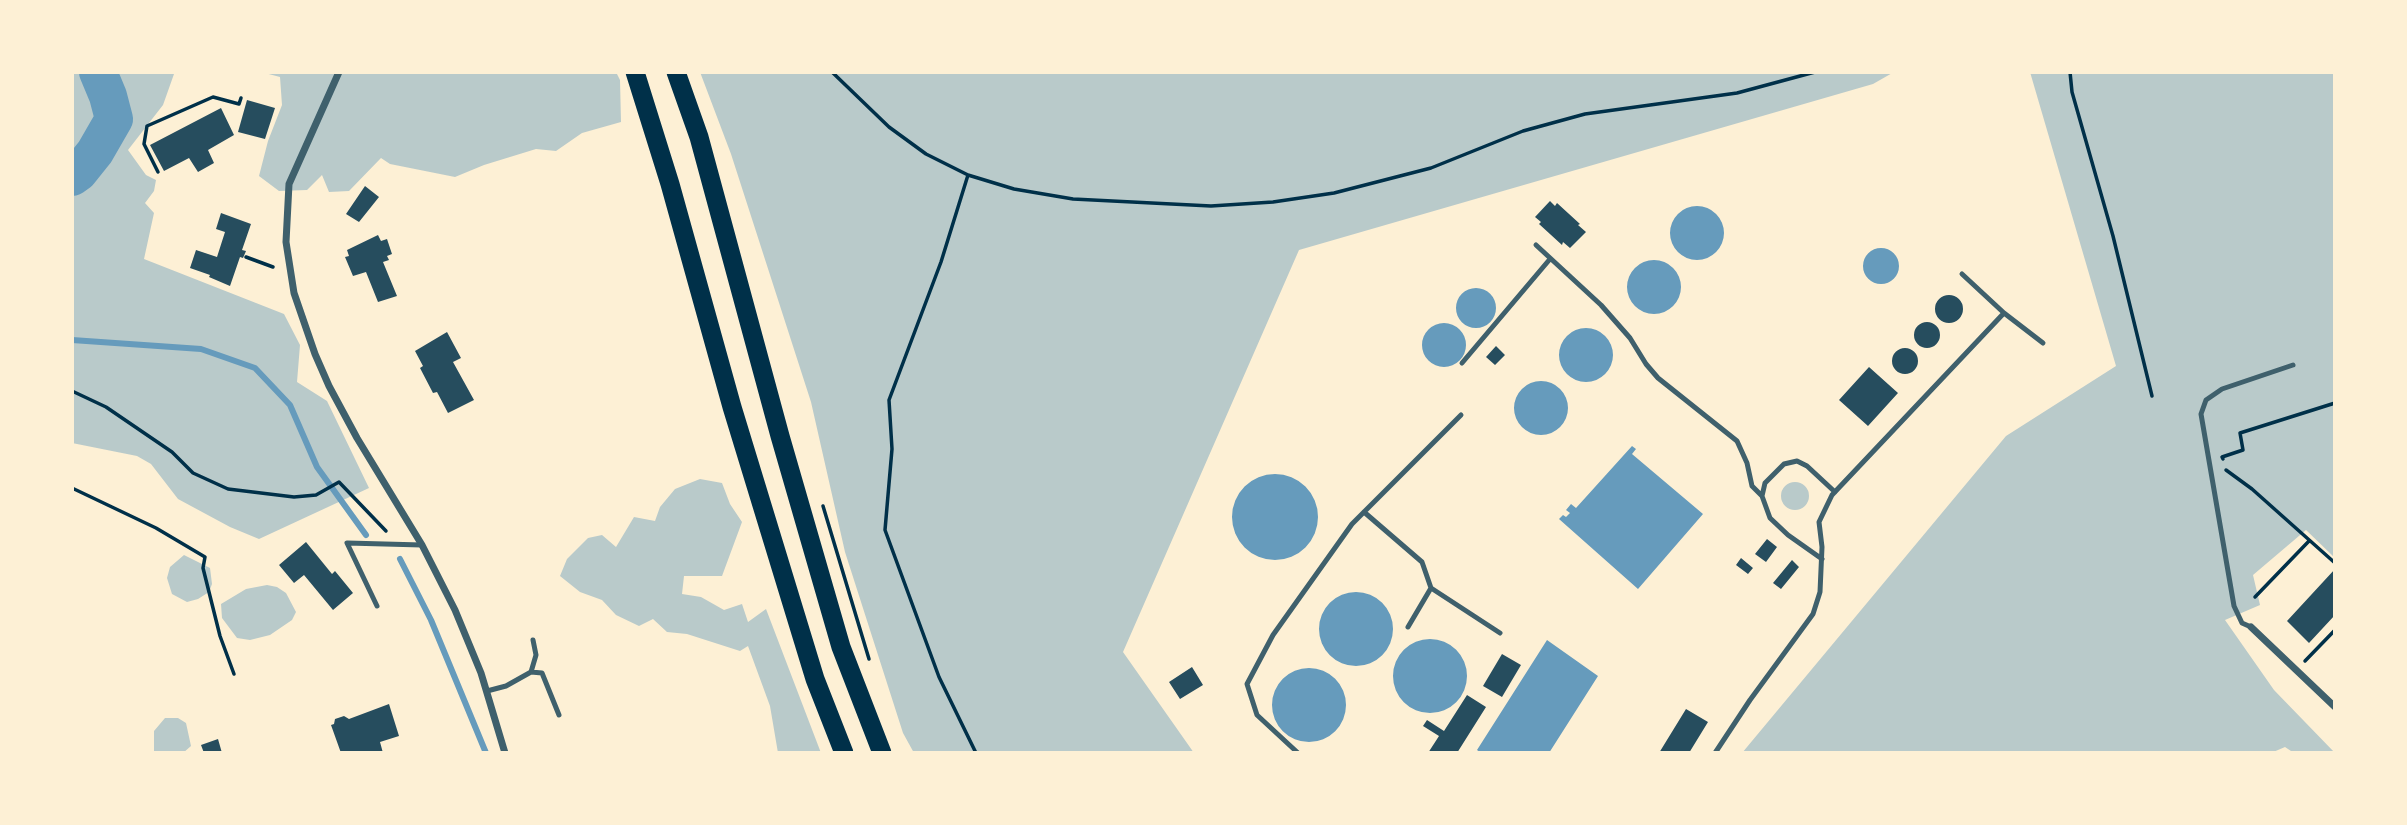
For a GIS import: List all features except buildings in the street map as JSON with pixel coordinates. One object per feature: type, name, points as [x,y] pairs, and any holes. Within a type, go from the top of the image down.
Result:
[{"type":"highway","points":[[635,72],[815,679],[844,753]]},
{"type":"highway","points":[[676,72],[699,137],[841,647],[882,753]]},
{"type":"street","points":[[339,72],[289,184],[286,242],[294,293],[315,354],[358,438],[422,545],[455,610],[486,691],[505,753]]},
{"type":"street","points":[[2250,627],[2335,707]]},
{"type":"lane","points":[[1536,245],[1601,304],[1630,338],[1658,378],[1737,442],[1747,463],[1752,486],[1762,496],[1770,518],[1788,535],[1822,559]]},
{"type":"lane","points":[[1462,363],[1550,259]]},
{"type":"lane","points":[[1962,274],[2004,313],[2043,342]]},
{"type":"lane","points":[[1715,753],[1813,614],[1820,592],[1822,559],[1819,522],[1835,492],[2004,313]]},
{"type":"lane","points":[[2250,627],[2242,623],[2234,606],[2201,414],[2206,400],[2222,389],[2293,365]]},
{"type":"lane","points":[[1298,753],[1257,715],[1247,684],[1273,635],[1352,524],[1461,415]]},
{"type":"lane","points":[[1762,496],[1765,483],[1775,471],[1784,464],[1797,461],[1807,466],[1835,492]]},
{"type":"lane","points":[[1364,512],[1422,562],[1431,588],[1500,632]]},
{"type":"lane","points":[[377,606],[347,543],[422,545]]},
{"type":"lane","points":[[1408,627],[1431,588]]},
{"type":"lane","points":[[531,672],[536,655],[533,640]]},
{"type":"lane","points":[[486,691],[506,686],[531,672],[542,673],[559,715]]},
{"type":"path","points":[[832,72],[890,127],[917,148],[968,175],[1014,189],[1073,200],[1211,206],[1272,202],[1334,193],[1431,168],[1523,131],[1585,114],[1737,93],[1815,72]]},
{"type":"path","points":[[2070,72],[2072,92],[2113,236],[2152,396]]},
{"type":"path","points":[[159,172],[144,144],[147,126],[213,97],[239,104],[241,98]]},
{"type":"path","points":[[968,175],[941,262],[889,400],[892,449],[885,530],[939,677],[976,753]]},
{"type":"path","points":[[246,257],[273,267]]},
{"type":"path","points":[[72,391],[106,407],[172,453],[194,473],[228,489],[294,497],[318,493],[339,482],[398,544]]},
{"type":"path","points":[[2228,484],[2222,457],[2243,450],[2240,433],[2335,403]]},
{"type":"path","points":[[2226,470],[2252,489],[2335,563]]},
{"type":"path","points":[[72,488],[156,528],[205,557],[203,568],[220,636],[234,674]]},
{"type":"path","points":[[823,503],[870,660]]},
{"type":"path","points":[[2255,597],[2309,541]]},
{"type":"path","points":[[2297,670],[2335,630]]},
{"type":"shaded area","points":[[72,72],[179,72],[174,74],[163,105],[128,150],[146,175],[156,180],[154,191],[145,203],[154,213],[144,259],[284,314],[300,345],[297,382],[327,401],[369,488],[259,539],[178,499],[151,464],[137,456],[72,443]]},
{"type":"shaded area","points":[[261,72],[616,72],[620,80],[621,122],[582,133],[556,151],[536,149],[455,177],[390,164],[381,158],[349,191],[329,192],[322,175],[307,190],[279,191],[259,176],[268,141],[282,105],[280,77]]},
{"type":"shaded area","points":[[700,72],[1894,72],[1873,84],[1299,250],[1123,652],[1194,753],[914,753],[903,733],[845,552],[811,402],[731,154]]},
{"type":"shaded area","points":[[2030,72],[2335,72],[2335,558],[2306,530],[2253,575],[2260,605],[2225,620],[2274,690],[2335,753],[2294,753],[2285,747],[2271,753],[1742,753],[2006,436],[2116,366]]},
{"type":"shaded area","points":[[700,479],[722,483],[730,504],[742,522],[722,576],[684,576],[682,594],[701,597],[724,610],[742,604],[748,622],[766,609],[821,753],[778,753],[770,706],[748,646],[740,651],[687,634],[667,632],[653,619],[639,626],[616,615],[602,600],[580,592],[560,576],[567,559],[588,538],[602,535],[616,547],[634,517],[655,521],[660,507],[675,489]]},
{"type":"shaded area","points":[[1795,482],[1805,486],[1809,496],[1805,506],[1795,510],[1785,506],[1781,496],[1785,486]]},
{"type":"shaded area","points":[[184,555],[210,568],[212,584],[209,592],[187,602],[172,594],[167,578],[170,567]]},
{"type":"shaded area","points":[[267,585],[286,593],[296,612],[292,620],[270,635],[250,640],[237,638],[222,618],[221,604],[246,589]]},
{"type":"shaded area","points":[[165,718],[178,718],[186,723],[191,746],[183,753],[154,751],[154,731]]},
{"type":"water","points":[[1697,206],[1716,214],[1724,233],[1716,252],[1697,260],[1678,252],[1670,233],[1678,214]]},
{"type":"water","points":[[1881,248],[1893,254],[1899,266],[1893,278],[1881,284],[1869,278],[1863,266],[1869,254]]},
{"type":"water","points":[[1654,260],[1673,268],[1681,287],[1673,306],[1654,314],[1635,306],[1627,287],[1635,268]]},
{"type":"water","points":[[1476,288],[1484,289],[1490,294],[1495,300],[1495,316],[1490,322],[1484,327],[1476,328],[1468,327],[1462,322],[1457,316],[1456,308],[1457,300],[1462,294],[1468,289]]},
{"type":"water","points":[[1444,323],[1453,324],[1460,329],[1465,336],[1465,354],[1460,361],[1453,366],[1444,367],[1435,366],[1428,361],[1423,354],[1422,345],[1423,336],[1428,329],[1435,324]]},
{"type":"water","points":[[1586,328],[1605,336],[1613,355],[1605,374],[1586,382],[1567,374],[1559,355],[1567,336]]},
{"type":"water","points":[[1541,381],[1560,389],[1568,408],[1560,427],[1541,435],[1522,427],[1514,408],[1522,389]]},
{"type":"water","points":[[1632,446],[1636,449],[1632,454],[1703,514],[1638,589],[1559,519],[1570,513],[1566,510],[1571,504],[1576,508]]},
{"type":"water","points":[[1267,474],[1283,474],[1306,486],[1315,500],[1318,517],[1315,534],[1306,548],[1283,560],[1267,560],[1251,553],[1239,541],[1232,525],[1232,509],[1239,493],[1251,481]]},
{"type":"water","points":[[1356,592],[1377,598],[1387,608],[1393,629],[1387,650],[1377,660],[1356,666],[1335,660],[1325,650],[1319,629],[1325,608],[1335,598]]},
{"type":"water","points":[[1430,639],[1451,645],[1461,655],[1467,676],[1461,697],[1451,707],[1430,713],[1409,707],[1399,697],[1393,676],[1399,655],[1409,645]]},
{"type":"water","points":[[1547,640],[1598,676],[1549,753],[1481,753],[1477,750]]},
{"type":"water","points":[[1309,668],[1330,674],[1340,684],[1346,705],[1340,726],[1330,736],[1309,742],[1288,736],[1278,726],[1272,705],[1278,684],[1288,674]]},
{"type":"waterway","points":[[72,177],[95,152],[114,119],[98,72]]},
{"type":"waterway","points":[[72,340],[201,349],[255,368],[290,405],[317,467],[366,535]]},
{"type":"waterway","points":[[400,559],[431,620],[486,753]]}]
